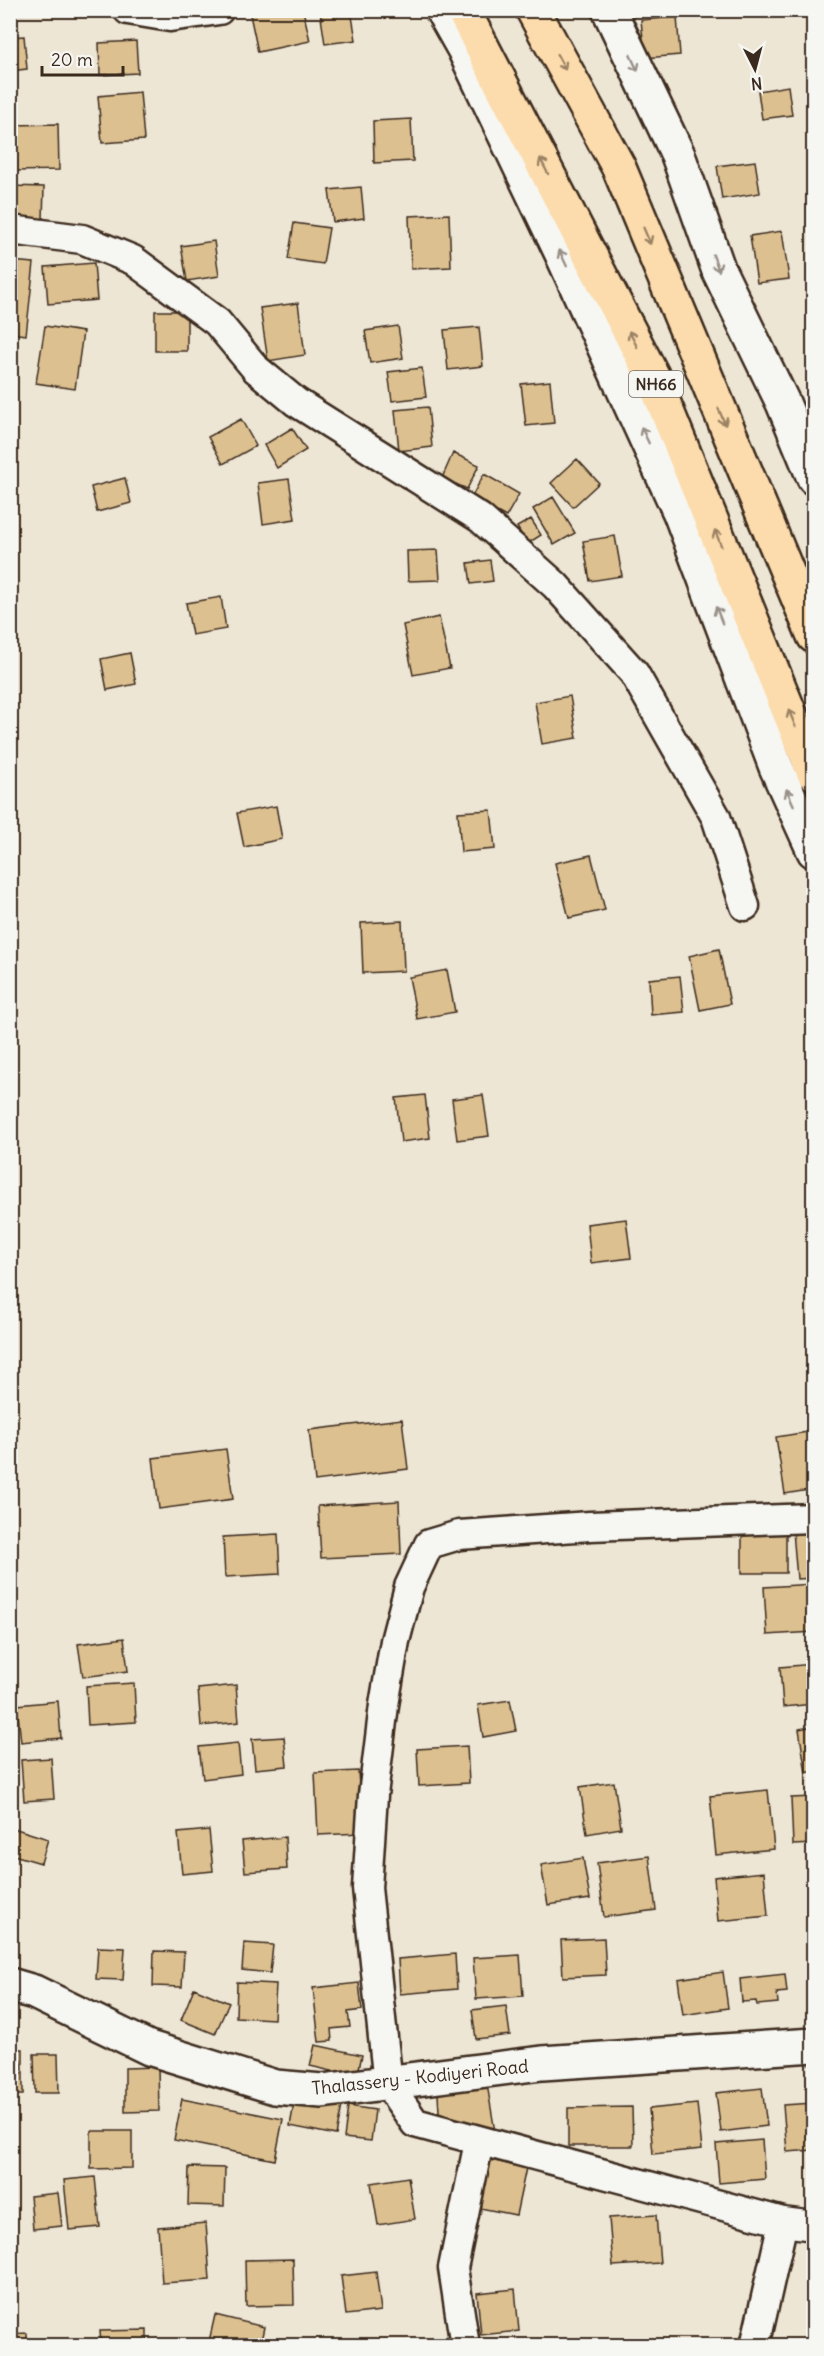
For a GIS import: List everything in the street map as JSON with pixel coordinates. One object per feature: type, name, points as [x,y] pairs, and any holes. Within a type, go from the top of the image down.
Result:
[{"type":"highway","name":"NH66","points":[[463,10],[653,378],[813,773]]},
{"type":"highway","name":"NH66","points":[[533,10],[619,168],[813,636]]},
{"type":"street","points":[[128,10],[170,17],[219,10]]},
{"type":"street","points":[[442,10],[464,49],[556,241],[680,513],[776,767],[813,850]]},
{"type":"street","points":[[609,10],[678,155],[719,271],[783,403],[813,478]]},
{"type":"street","points":[[10,230],[82,239],[133,260],[217,322],[256,369],[296,402],[480,518],[555,585],[634,673],[716,817],[745,906]]},
{"type":"street","points":[[813,1518],[590,1526],[459,1535],[429,1544],[409,1587],[394,1641],[373,1795],[367,1888],[388,2084],[415,2123],[783,2222],[813,2226]]},
{"type":"street","name":"Thalassery - Kodiyeri Road","points":[[10,1985],[34,1992],[149,2048],[275,2087],[322,2091],[542,2063],[813,2045]]},
{"type":"street","points":[[465,2346],[453,2268],[479,2142]]},
{"type":"street","points":[[755,2346],[783,2222]]},
{"type":"building","points":[[249,10],[303,10],[310,41],[258,52]]},
{"type":"building","points":[[351,10],[356,40],[325,44],[320,11]]},
{"type":"building","points":[[677,17],[680,55],[645,58],[641,20]]},
{"type":"building","points":[[24,36],[27,69],[10,71],[10,37]]},
{"type":"building","points":[[136,41],[138,73],[100,75],[99,43]]},
{"type":"building","points":[[788,86],[792,115],[762,119],[758,91]]},
{"type":"building","points":[[140,92],[144,140],[102,143],[98,96]]},
{"type":"building","points":[[411,119],[413,161],[374,163],[373,121]]},
{"type":"building","points":[[58,124],[59,170],[15,171],[14,125]]},
{"type":"building","points":[[755,161],[760,193],[722,199],[717,166]]},
{"type":"building","points":[[10,186],[44,187],[43,219],[10,218]]},
{"type":"building","points":[[361,187],[364,218],[333,222],[329,190]]},
{"type":"building","points":[[449,214],[451,267],[411,269],[409,216]]},
{"type":"building","points":[[294,223],[329,228],[323,264],[288,259]]},
{"type":"building","points":[[782,231],[789,279],[757,283],[750,236]]},
{"type":"building","points":[[214,241],[219,276],[187,281],[181,246]]},
{"type":"building","points":[[10,261],[34,263],[26,335],[10,333]]},
{"type":"building","points":[[94,263],[97,300],[48,304],[45,267]]},
{"type":"building","points":[[298,303],[305,355],[268,361],[260,308]]},
{"type":"building","points":[[155,311],[187,311],[187,351],[155,351]]},
{"type":"building","points":[[45,326],[83,332],[75,389],[36,383]]},
{"type":"building","points":[[398,326],[403,358],[370,363],[365,331]]},
{"type":"building","points":[[479,327],[483,366],[448,370],[444,330]]},
{"type":"building","points":[[422,368],[426,397],[392,401],[388,372]]},
{"type":"building","points":[[550,381],[554,423],[526,426],[521,384]]},
{"type":"building","points":[[428,407],[432,447],[399,451],[395,410]]},
{"type":"building","points":[[241,419],[256,446],[223,464],[208,437]]},
{"type":"building","points":[[292,428],[306,450],[277,468],[264,445]]},
{"type":"building","points":[[453,453],[479,465],[467,489],[442,478]]},
{"type":"building","points":[[577,459],[599,483],[573,507],[551,483]]},
{"type":"building","points":[[484,474],[519,494],[506,517],[471,498]]},
{"type":"building","points":[[125,478],[131,503],[97,512],[91,487]]},
{"type":"building","points":[[289,479],[295,519],[263,524],[258,483]]},
{"type":"building","points":[[553,497],[575,533],[554,545],[533,509]]},
{"type":"building","points":[[531,519],[541,535],[527,544],[517,527]]},
{"type":"building","points":[[615,536],[622,576],[590,581],[583,541]]},
{"type":"building","points":[[438,550],[440,580],[408,581],[407,551]]},
{"type":"building","points":[[490,560],[493,581],[471,584],[468,563]]},
{"type":"building","points":[[221,597],[226,629],[192,635],[186,603]]},
{"type":"building","points":[[439,617],[450,668],[413,675],[403,625]]},
{"type":"building","points":[[130,653],[136,684],[107,690],[101,659]]},
{"type":"building","points":[[570,696],[577,738],[542,744],[535,702]]},
{"type":"building","points":[[276,806],[282,839],[244,847],[237,813]]},
{"type":"building","points":[[491,810],[495,849],[461,852],[458,812]]},
{"type":"building","points":[[591,855],[605,910],[569,918],[555,863]]},
{"type":"building","points":[[402,921],[404,971],[363,973],[361,923]]},
{"type":"building","points":[[719,949],[730,1004],[700,1010],[689,956]]},
{"type":"building","points":[[447,970],[455,1012],[417,1019],[409,977]]},
{"type":"building","points":[[680,976],[684,1012],[651,1015],[649,979]]},
{"type":"building","points":[[425,1095],[430,1138],[401,1142],[396,1098]]},
{"type":"building","points":[[483,1095],[489,1136],[457,1140],[452,1099]]},
{"type":"building","points":[[626,1219],[631,1258],[591,1263],[587,1224]]},
{"type":"building","points":[[402,1419],[408,1469],[315,1481],[309,1430]]},
{"type":"building","points":[[814,1431],[814,1489],[785,1494],[776,1437]]},
{"type":"building","points":[[226,1449],[233,1499],[159,1509],[153,1458]]},
{"type":"building","points":[[399,1501],[401,1554],[321,1558],[318,1506]]},
{"type":"building","points":[[814,1529],[814,1578],[797,1579],[793,1531]]},
{"type":"building","points":[[742,1531],[786,1531],[786,1573],[742,1573]]},
{"type":"building","points":[[278,1534],[280,1574],[225,1577],[223,1537]]},
{"type":"building","points":[[814,1584],[814,1632],[767,1635],[764,1587]]},
{"type":"building","points":[[124,1638],[128,1671],[83,1677],[78,1644]]},
{"type":"building","points":[[814,1664],[814,1704],[783,1707],[780,1667]]},
{"type":"building","points":[[134,1683],[136,1722],[88,1725],[86,1686]]},
{"type":"building","points":[[236,1685],[239,1722],[201,1726],[198,1689]]},
{"type":"building","points":[[510,1700],[516,1731],[483,1737],[478,1705]]},
{"type":"building","points":[[58,1701],[61,1738],[21,1742],[17,1705]]},
{"type":"building","points":[[814,1726],[814,1771],[806,1773],[799,1729]]},
{"type":"building","points":[[284,1737],[287,1766],[255,1769],[252,1739]]},
{"type":"building","points":[[238,1743],[241,1774],[203,1779],[199,1747]]},
{"type":"building","points":[[467,1746],[469,1783],[419,1786],[417,1749]]},
{"type":"building","points":[[51,1758],[54,1799],[24,1801],[21,1760]]},
{"type":"building","points":[[358,1771],[362,1833],[318,1835],[315,1773]]},
{"type":"building","points":[[614,1782],[621,1828],[587,1834],[580,1787]]},
{"type":"building","points":[[768,1790],[774,1849],[716,1855],[710,1796]]},
{"type":"building","points":[[814,1797],[814,1844],[793,1845],[791,1798]]},
{"type":"building","points":[[10,1827],[48,1839],[41,1863],[10,1854]]},
{"type":"building","points":[[209,1830],[213,1871],[182,1874],[178,1833]]},
{"type":"building","points":[[285,1837],[287,1869],[245,1872],[242,1841]]},
{"type":"building","points":[[649,1856],[656,1910],[604,1917],[597,1863]]},
{"type":"building","points":[[583,1858],[590,1899],[548,1905],[541,1865]]},
{"type":"building","points":[[764,1872],[768,1916],[718,1921],[714,1877]]},
{"type":"building","points":[[814,1890],[814,1935],[813,1935],[807,1891]]},
{"type":"building","points":[[604,1938],[606,1975],[563,1977],[561,1940]]},
{"type":"building","points":[[244,1943],[273,1945],[270,1973],[242,1970]]},
{"type":"building","points":[[98,1947],[125,1948],[123,1980],[96,1979]]},
{"type":"building","points":[[154,1951],[184,1952],[182,1987],[153,1986]]},
{"type":"building","points":[[455,1954],[457,1989],[400,1994],[398,1959]]},
{"type":"building","points":[[520,1955],[523,1996],[476,1999],[473,1958]]},
{"type":"building","points":[[723,1972],[728,2008],[683,2015],[678,1979]]},
{"type":"building","points":[[785,1974],[787,1992],[777,1993],[778,2003],[757,2005],[756,2001],[742,2002],[740,1979]]},
{"type":"building","points":[[237,1982],[276,1984],[274,2019],[236,2017]]},
{"type":"building","points":[[359,1983],[362,2010],[348,2012],[350,2027],[331,2029],[332,2041],[319,2042],[313,1988]]},
{"type":"building","points":[[194,1988],[229,2003],[215,2034],[181,2020]]},
{"type":"building","points":[[506,2006],[510,2035],[476,2039],[472,2010]]},
{"type":"building","points":[[315,2045],[362,2055],[357,2077],[310,2066]]},
{"type":"building","points":[[10,2049],[23,2049],[23,2095],[10,2095]]},
{"type":"building","points":[[34,2054],[58,2054],[59,2093],[35,2093]]},
{"type":"building","points":[[158,2067],[159,2111],[125,2112],[125,2068]]},
{"type":"building","points":[[487,2084],[495,2132],[439,2112],[438,2094]]},
{"type":"building","points":[[762,2088],[767,2126],[721,2132],[716,2093]]},
{"type":"building","points":[[295,2098],[342,2106],[336,2135],[290,2126]]},
{"type":"building","points":[[182,2099],[283,2119],[275,2160],[174,2140]]},
{"type":"building","points":[[814,2103],[814,2150],[787,2152],[783,2105]]},
{"type":"building","points":[[697,2104],[702,2149],[653,2154],[649,2109]]},
{"type":"building","points":[[348,2106],[375,2110],[371,2141],[344,2138]]},
{"type":"building","points":[[632,2107],[633,2146],[568,2146],[568,2108]]},
{"type":"building","points":[[91,2131],[132,2131],[132,2168],[91,2169]]},
{"type":"building","points":[[762,2140],[765,2179],[719,2183],[716,2144]]},
{"type":"building","points":[[490,2160],[526,2168],[516,2215],[480,2208]]},
{"type":"building","points":[[189,2167],[225,2168],[224,2206],[188,2205]]},
{"type":"building","points":[[95,2177],[100,2227],[69,2230],[64,2180]]},
{"type":"building","points":[[408,2177],[415,2219],[378,2225],[371,2183]]},
{"type":"building","points":[[58,2193],[62,2226],[33,2229],[30,2196]]},
{"type":"building","points":[[656,2215],[660,2263],[613,2266],[609,2218]]},
{"type":"building","points":[[206,2223],[210,2280],[162,2283],[158,2227]]},
{"type":"building","points":[[293,2259],[294,2305],[246,2306],[245,2260]]},
{"type":"building","points":[[376,2272],[381,2311],[346,2315],[341,2276]]},
{"type":"building","points":[[515,2289],[519,2331],[481,2335],[477,2293]]},
{"type":"building","points":[[215,2315],[264,2327],[260,2346],[208,2346]]},
{"type":"building","points":[[147,2330],[147,2346],[101,2346],[100,2331]]},
{"type":"building","points":[[27,2333],[27,2346],[10,2346],[10,2334]]}]
